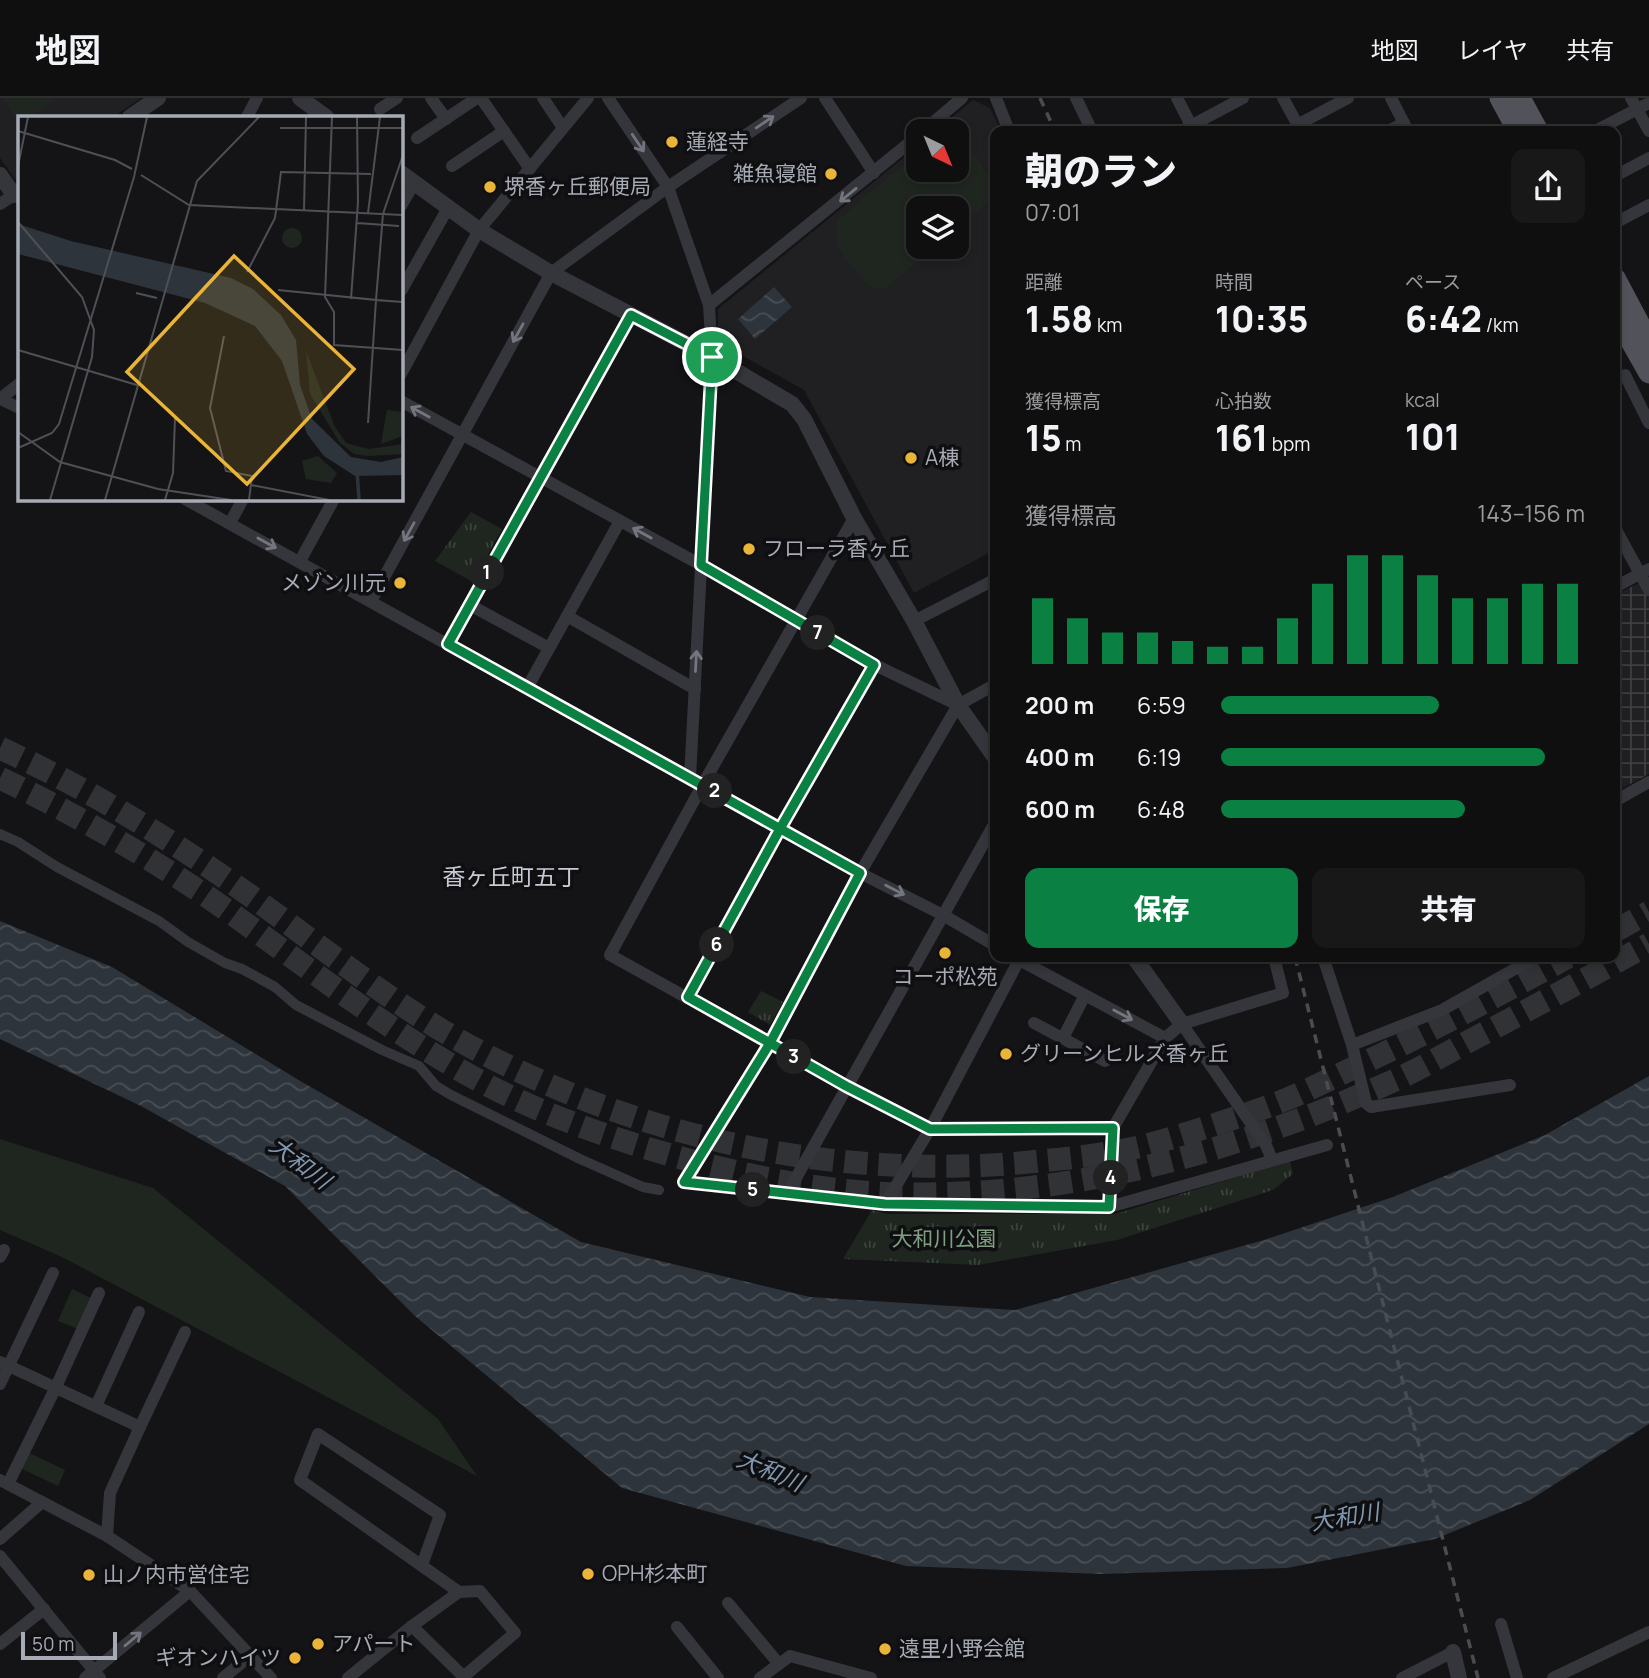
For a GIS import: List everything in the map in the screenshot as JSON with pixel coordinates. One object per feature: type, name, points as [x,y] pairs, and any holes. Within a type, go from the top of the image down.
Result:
[{"type":"main road","points":[[1500,98],[1515,126]]},
{"type":"main road","points":[[1520,98],[1535,126]]},
{"type":"main road","points":[[1620,287],[1649,342]]},
{"type":"main road","points":[[1620,321],[1647,365]]},
{"type":"street","points":[[131,116],[158,98]]},
{"type":"street","points":[[248,116],[257,98]]},
{"type":"street","points":[[300,98],[325,116]]},
{"type":"street","points":[[380,109],[397,98]]},
{"type":"street","points":[[431,98],[446,119]]},
{"type":"street","points":[[417,138],[479,98],[530,169]]},
{"type":"street","points":[[543,98],[563,128]]},
{"type":"street","points":[[402,372],[479,230],[588,98]]},
{"type":"street","points":[[608,98],[668,187],[709,305],[712,357],[690,778]]},
{"type":"street","points":[[371,601],[551,273],[668,187],[801,98]]},
{"type":"street","points":[[825,98],[874,173]]},
{"type":"street","points":[[937,119],[962,98]]},
{"type":"street","points":[[996,98],[1007,126]]},
{"type":"street","points":[[1076,98],[1090,126]]},
{"type":"street","points":[[1177,98],[1188,126]]},
{"type":"street","points":[[1196,126],[1243,98]]},
{"type":"street","points":[[1283,98],[1298,126]]},
{"type":"street","points":[[1302,126],[1348,98]]},
{"type":"street","points":[[1391,98],[1405,126]]},
{"type":"street","points":[[1603,126],[1639,103],[1649,131]]},
{"type":"street","points":[[452,166],[504,131]]},
{"type":"street","points":[[709,305],[906,146]]},
{"type":"street","points":[[1620,173],[1649,158]]},
{"type":"street","points":[[0,176],[18,194],[0,204]]},
{"type":"street","points":[[402,201],[407,178],[479,230],[551,273],[712,357],[792,404],[804,419],[854,518],[914,621],[958,705],[990,750]]},
{"type":"street","points":[[1620,220],[1649,205]]},
{"type":"street","points":[[402,289],[448,208]]},
{"type":"street","points":[[448,644],[631,315]]},
{"type":"street","points":[[1647,365],[1620,377],[1649,423]]},
{"type":"street","points":[[18,385],[1,399],[18,408]]},
{"type":"street","points":[[402,402],[701,565],[874,665],[958,705]]},
{"type":"street","points":[[188,500],[990,942]]},
{"type":"street","points":[[230,523],[242,500]]},
{"type":"street","points":[[300,561],[333,500]]},
{"type":"street","points":[[854,518],[610,955],[846,1086],[930,1129],[1113,1128]]},
{"type":"street","points":[[527,688],[620,521]]},
{"type":"street","points":[[1620,536],[1644,572],[1649,590]]},
{"type":"street","points":[[1620,584],[1644,572]]},
{"type":"street","points":[[914,621],[990,582]]},
{"type":"street","points":[[470,605],[549,649]]},
{"type":"street","points":[[567,616],[695,689]]},
{"type":"street","points":[[688,997],[874,665]]},
{"type":"street","points":[[990,687],[958,705],[860,873],[770,1043],[684,1182],[885,1204],[1109,1207],[1327,1145]]},
{"type":"street","points":[[1620,798],[1649,782]]},
{"type":"street","points":[[787,1194],[990,832]]},
{"type":"street","points":[[0,834],[19,842],[57,866],[159,921],[188,942],[225,963],[275,987],[296,1005],[382,1051],[419,1066],[436,1086],[451,1095],[643,1187],[659,1190]]},
{"type":"street","points":[[885,1204],[930,1129],[1015,962]]},
{"type":"street","points":[[1023,962],[1165,1038]]},
{"type":"street","points":[[1138,962],[1266,1145],[1272,1160]]},
{"type":"street","points":[[1109,1207],[1113,1128],[1165,1038],[1182,1024],[1283,993],[1275,962]]},
{"type":"street","points":[[1324,962],[1352,1045],[1366,1103],[1371,1107],[1510,1085]]},
{"type":"street","points":[[1352,1045],[1441,1010],[1524,962]]},
{"type":"street","points":[[1063,1038],[1085,995]]},
{"type":"street","points":[[1034,1023],[1105,1062]]},
{"type":"street","points":[[0,1384],[5,1364],[53,1273]]},
{"type":"street","points":[[99,1293],[55,1389],[4,1482],[107,1536],[190,1591],[271,1678]]},
{"type":"street","points":[[96,1406],[139,1312]]},
{"type":"street","points":[[107,1536],[110,1493],[186,1332]]},
{"type":"street","points":[[5,1364],[140,1427]]},
{"type":"street","points":[[422,1565],[440,1515],[318,1434],[300,1480],[459,1592]]},
{"type":"street","points":[[0,1539],[41,1503]]},
{"type":"street","points":[[0,1556],[44,1609],[93,1676],[190,1591]]},
{"type":"street","points":[[348,1678],[412,1626],[459,1592],[480,1591],[515,1633],[463,1677],[412,1626]]},
{"type":"street","points":[[728,1603],[779,1664]]},
{"type":"street","points":[[0,1644],[44,1609]]},
{"type":"street","points":[[1501,1624],[1517,1678]]},
{"type":"street","points":[[677,1627],[718,1678]]},
{"type":"street","points":[[1553,1678],[1649,1632]]},
{"type":"street","points":[[1402,1678],[1453,1652],[1459,1678]]},
{"type":"street","points":[[223,1678],[250,1656]]},
{"type":"street","points":[[760,1678],[790,1656],[871,1678]]},
{"type":"shaded area","points":[[0,98],[141,98],[114,116],[18,116],[18,180],[0,158]]},
{"type":"shaded area","points":[[973,100],[990,108],[999,126],[990,126],[990,552],[914,593],[804,390],[725,346],[718,338],[718,309],[906,156],[906,182],[970,182],[970,119],[950,119]]},
{"type":"shaded area","points":[[1637,584],[1643,585],[1649,596],[1649,774],[1620,789],[1620,592]]},
{"type":"green space","points":[[3,98],[57,98],[30,116],[18,116],[18,120]]},
{"type":"green space","points":[[970,148],[990,178],[987,203],[969,218],[969,196],[906,196],[906,259],[920,259],[884,289],[871,287],[846,260],[837,244],[837,221],[906,163],[906,182],[970,182]]},
{"type":"green space","points":[[471,512],[502,529],[473,582],[435,561]]},
{"type":"green space","points":[[761,991],[783,1002],[770,1025],[748,1012]]},
{"type":"green space","points":[[0,1139],[153,1188],[438,1419],[477,1476],[62,1257],[0,1230]]},
{"type":"green space","name":"大和川公園","points":[[1290,1161],[1293,1174],[1273,1190],[1117,1240],[978,1265],[843,1259],[872,1210],[887,1214],[1115,1214]]},
{"type":"green space","points":[[72,1289],[91,1298],[78,1329],[58,1321]]},
{"type":"green space","points":[[27,1452],[65,1470],[58,1486],[20,1468]]},
{"type":"water","points":[[774,287],[792,307],[755,339],[738,319]]},
{"type":"water","name":"大和川","points":[[0,921],[112,967],[302,1082],[581,1242],[810,1297],[1015,1310],[1264,1240],[1393,1197],[1545,1135],[1649,1076],[1649,1424],[1530,1500],[1435,1539],[1287,1568],[1101,1574],[906,1566],[622,1488],[415,1316],[285,1186],[141,1106],[0,1039]]},
{"type":"tunnel","points":[[0,748],[98,798],[161,836],[252,897],[394,1000],[443,1031],[512,1068],[583,1099],[656,1124],[731,1144],[808,1157],[885,1165],[963,1166],[1066,1159],[1143,1146],[1229,1120],[1294,1096],[1434,1028],[1559,962]]},
{"type":"tunnel","points":[[0,778],[79,818],[155,863],[205,895],[399,1033],[495,1089],[583,1127],[674,1156],[780,1181],[832,1189],[911,1194],[1037,1187],[1098,1177],[1217,1148],[1334,1106],[1403,1076],[1616,962]]},
{"type":"tunnel","points":[[1620,928],[1649,912]]},
{"type":"tunnel","points":[[1620,960],[1649,944]]},
{"type":"railway","points":[[1040,98],[1053,126]]},
{"type":"railway","points":[[1296,962],[1478,1678]]},
{"type":"place","name":"蓮経寺","points":[[672,142]]},
{"type":"place","name":"雑魚寝館","points":[[831,174]]},
{"type":"place","name":"堺香ヶ丘郵便局","points":[[490,187]]},
{"type":"place","name":"A棟","points":[[911,458]]},
{"type":"place","name":"フローラ香ヶ丘","points":[[749,549]]},
{"type":"place","name":"メゾン川元","points":[[400,583]]},
{"type":"place","name":"コーポ松苑","points":[[945,953]]},
{"type":"place","name":"グリーンヒルズ香ヶ丘","points":[[1006,1054]]},
{"type":"place","name":"OPH杉本町","points":[[588,1574]]},
{"type":"place","name":"山ノ内市営住宅","points":[[89,1575]]},
{"type":"place","name":"アパート","points":[[318,1644]]},
{"type":"place","name":"遠里小野会館","points":[[885,1649]]},
{"type":"place","name":"ギオンハイツ","points":[[295,1658]]},
{"type":"district","name":"香ヶ丘町五丁","points":[[511,877]]},
{"type":"route","points":[[712,357],[631,315],[448,644],[781,827],[860,873],[770,1043],[930,1129],[1113,1128],[1109,1207],[885,1204],[684,1182],[770,1043],[688,997],[781,827],[874,665],[701,565],[712,357]]}]
